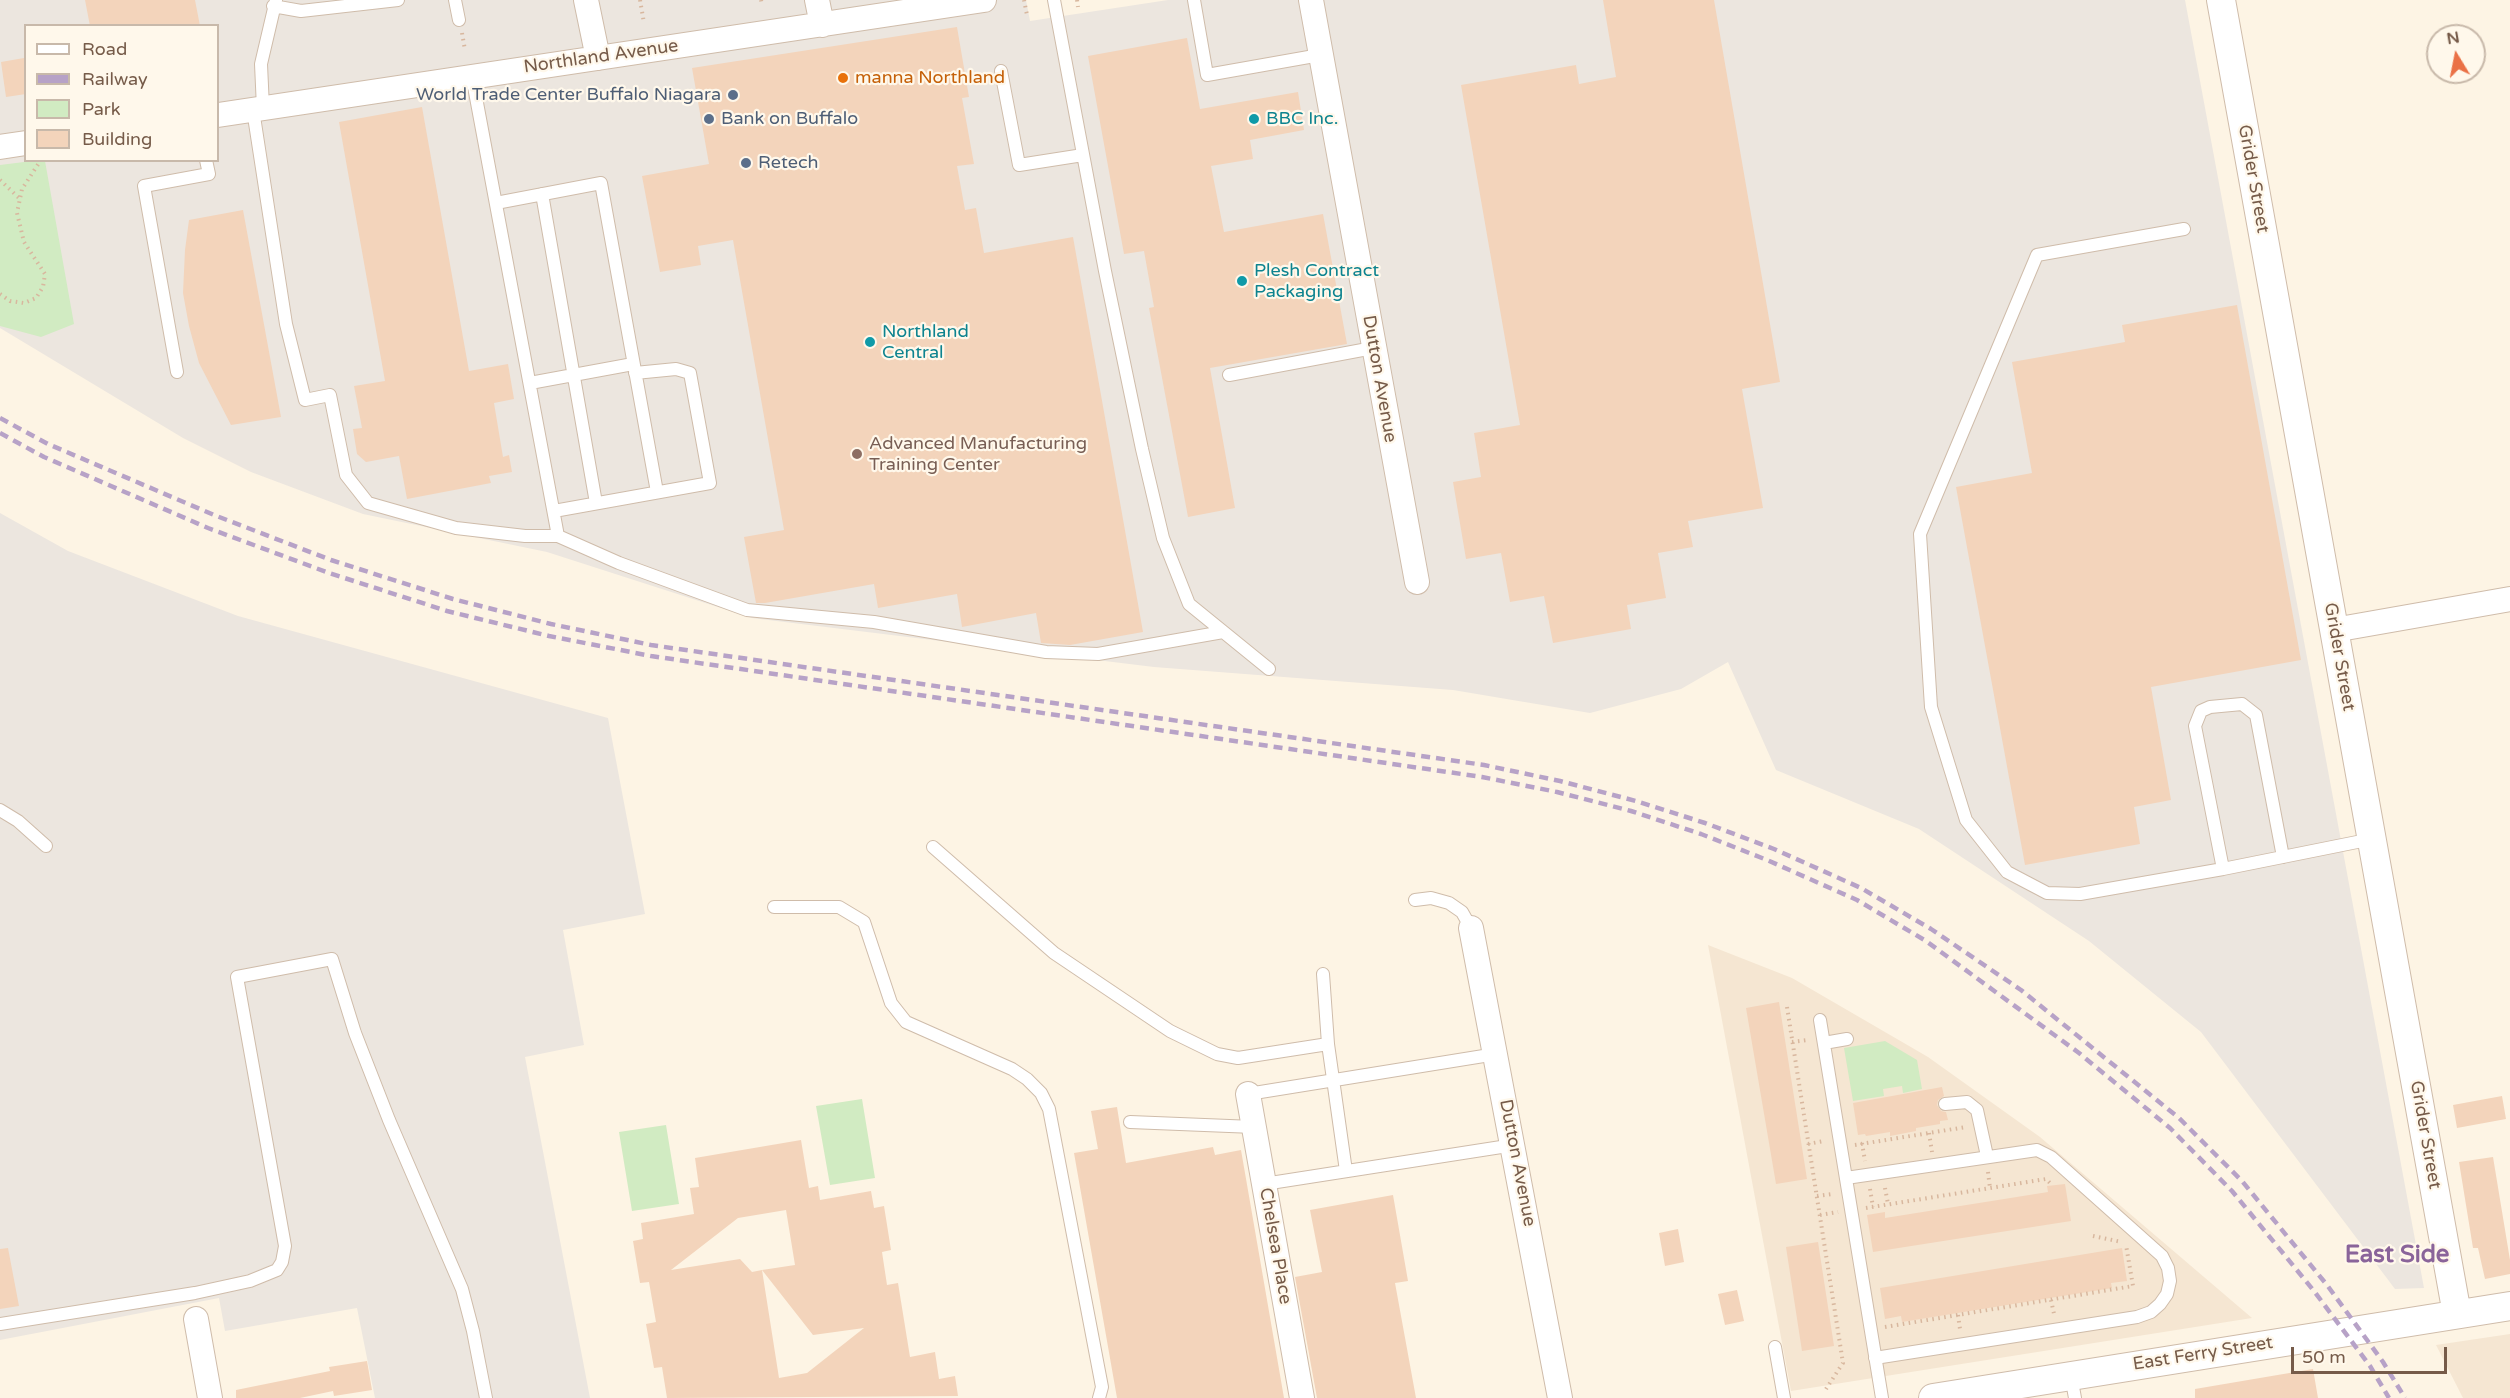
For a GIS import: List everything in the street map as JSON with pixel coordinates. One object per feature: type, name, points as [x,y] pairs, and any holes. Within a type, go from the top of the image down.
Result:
[{"type":"street","points":[[586,0],[598,58]]},
{"type":"street","points":[[817,0],[822,25]]},
{"type":"street","name":"Northland Avenue","points":[[219,115],[984,0]]},
{"type":"street","name":"Dutton Avenue","points":[[1311,0],[1417,582]]},
{"type":"street","name":"Grider Street","points":[[2221,0],[2457,1314]]},
{"type":"street","points":[[0,147],[24,152]]},
{"type":"street","points":[[2334,630],[2510,599]]},
{"type":"street","name":"Dutton Avenue","points":[[1471,928],[1514,1145],[1560,1398]]},
{"type":"street","name":"Chelsea Place","points":[[1248,1094],[1302,1398]]},
{"type":"street","name":"East Ferry Street","points":[[1933,1398],[2073,1387],[2510,1305]]},
{"type":"street","points":[[196,1319],[210,1398]]},
{"type":"lane","points":[[398,0],[301,11],[275,3],[261,64],[258,109],[286,324],[305,399],[330,395],[346,475],[368,503],[445,525],[525,536],[558,536],[619,564],[747,609],[874,622],[1046,652],[1098,654],[1223,632]]},
{"type":"lane","points":[[455,0],[459,20]]},
{"type":"lane","points":[[1054,0],[1142,449],[1163,538],[1188,604],[1269,669]]},
{"type":"lane","points":[[1194,0],[1207,75],[1320,55]]},
{"type":"lane","points":[[1001,71],[1019,165],[1083,155]]},
{"type":"lane","points":[[472,76],[558,536]]},
{"type":"lane","points":[[177,372],[144,186],[209,174],[206,162]]},
{"type":"lane","points":[[496,202],[601,183],[657,492]]},
{"type":"lane","points":[[542,194],[596,503]]},
{"type":"lane","points":[[2184,230],[2037,255],[1920,534],[1931,707],[1966,820],[2007,872],[2047,893],[2080,894],[2223,869],[2372,839]]},
{"type":"lane","points":[[1229,375],[1373,348]]},
{"type":"lane","points":[[530,383],[574,375],[634,369],[676,369],[690,373],[710,483],[554,511]]},
{"type":"lane","points":[[2223,869],[2195,726],[2201,711],[2210,707],[2232,703],[2242,704],[2256,715],[2283,857]]},
{"type":"lane","points":[[0,810],[18,821],[46,846]]},
{"type":"lane","points":[[933,847],[1054,953],[1170,1031],[1198,1045],[1217,1054],[1238,1058],[1328,1044]]},
{"type":"lane","points":[[1415,900],[1431,898],[1449,903],[1462,912],[1471,928]]},
{"type":"lane","points":[[774,907],[839,906],[864,922],[891,1003],[906,1022],[1012,1069],[1027,1079],[1041,1093],[1049,1109],[1058,1155],[1102,1387],[1099,1398]]},
{"type":"lane","points":[[0,1324],[195,1293],[250,1281],[277,1270],[282,1262],[285,1246],[237,977],[332,959],[356,1033],[389,1120],[462,1289],[486,1398]]},
{"type":"lane","points":[[1323,974],[1328,1044],[1346,1171]]},
{"type":"lane","points":[[1820,1020],[1818,1041],[1846,1178],[1882,1398]]},
{"type":"lane","points":[[1818,1041],[1847,1039]]},
{"type":"lane","points":[[1248,1094],[1496,1054]]},
{"type":"lane","points":[[1945,1104],[1967,1102],[1977,1110],[1987,1162]]},
{"type":"lane","points":[[1130,1122],[1254,1127]]},
{"type":"lane","points":[[1264,1184],[1514,1145]]},
{"type":"lane","points":[[1846,1178],[1987,1162],[2037,1150],[2051,1158],[2162,1256],[2169,1275],[2167,1294],[2160,1304],[2151,1312],[2137,1317],[1875,1358]]},
{"type":"lane","points":[[1775,1347],[1784,1398]]},
{"type":"path","points":[[640,0],[644,23]]},
{"type":"path","points":[[1024,0],[1027,15]]},
{"type":"path","points":[[1077,0],[1078,7]]},
{"type":"path","points":[[0,294],[18,303],[31,301],[40,293],[45,281],[42,267],[29,251],[20,232],[17,213],[30,162]]},
{"type":"path","points":[[0,180],[19,198]]},
{"type":"path","points":[[1787,1007],[1843,1363],[1826,1389]]},
{"type":"path","points":[[1792,1042],[1818,1041]]},
{"type":"path","points":[[1852,1145],[1976,1125]]},
{"type":"path","points":[[1929,1133],[1933,1153]]},
{"type":"path","points":[[1808,1144],[1828,1140]]},
{"type":"path","points":[[1862,1143],[1866,1164]]},
{"type":"path","points":[[1987,1162],[1990,1188]]},
{"type":"path","points":[[1862,1208],[2046,1179],[2052,1185]]},
{"type":"path","points":[[1885,1185],[1888,1204]]},
{"type":"path","points":[[1870,1189],[1873,1206]]},
{"type":"path","points":[[1817,1196],[1836,1193]]},
{"type":"path","points":[[1820,1215],[1839,1212]]},
{"type":"path","points":[[1881,1328],[2133,1286],[2125,1241],[2093,1236]]},
{"type":"path","points":[[2051,1300],[2054,1319]]},
{"type":"path","points":[[1958,1315],[1961,1334]]},
{"type":"shaded area","points":[[0,0],[1026,0],[1030,21],[1168,0],[2185,0],[2424,1288],[2395,1289],[2201,1032],[2089,941],[1919,829],[1776,770],[1728,662],[1681,689],[1590,713],[1453,690],[1154,667],[752,618],[547,552],[363,514],[251,472],[183,438],[0,328]]},
{"type":"shaded area","points":[[0,513],[68,551],[238,616],[608,718],[645,914],[563,930],[584,1045],[525,1057],[590,1398],[375,1398],[357,1308],[225,1331],[219,1298],[0,1340]]},
{"type":"shaded area","points":[[1708,945],[1792,978],[1928,1057],[2040,1137],[2252,1318],[1791,1391]]},
{"type":"shaded area","points":[[2510,1334],[2510,1398],[2463,1398],[2436,1345]]},
{"type":"green space","points":[[45,162],[74,324],[41,337],[0,326],[0,165]]},
{"type":"green space","points":[[1885,1041],[1917,1060],[1922,1089],[1903,1093],[1902,1086],[1883,1089],[1884,1096],[1853,1101],[1844,1048]]},
{"type":"green space","points":[[862,1099],[875,1178],[830,1185],[816,1106]]},
{"type":"green space","points":[[666,1125],[679,1204],[632,1211],[619,1132]]},
{"type":"building","points":[[85,0],[195,0],[200,24],[90,24]]},
{"type":"building","points":[[1603,0],[1714,0],[1780,382],[1742,389],[1763,508],[1688,521],[1693,547],[1658,553],[1666,598],[1627,605],[1631,629],[1553,643],[1544,596],[1510,602],[1501,553],[1466,559],[1453,482],[1481,477],[1474,433],[1520,425],[1461,85],[1576,65],[1579,84],[1616,77]]},
{"type":"building","name":"Northland Central","points":[[957,27],[969,97],[962,98],[974,164],[957,166],[965,210],[976,208],[984,253],[1073,237],[1143,632],[1070,645],[1041,643],[1036,613],[962,627],[957,594],[878,608],[874,584],[756,603],[744,537],[784,530],[733,240],[698,246],[701,265],[660,272],[642,176],[709,164],[692,68]]},
{"type":"building","name":"Plesh Contract Packaging","points":[[1187,38],[1200,109],[1298,92],[1304,130],[1250,140],[1253,159],[1211,166],[1224,232],[1323,214],[1347,344],[1210,368],[1235,508],[1188,517],[1149,308],[1154,307],[1144,251],[1124,254],[1088,56]]},
{"type":"building","points":[[24,58],[24,94],[6,97],[1,62]]},
{"type":"building","points":[[422,107],[469,371],[508,364],[514,399],[494,403],[503,457],[509,455],[512,472],[489,476],[491,483],[407,499],[399,456],[366,462],[357,454],[353,429],[362,428],[354,386],[385,381],[339,122]]},
{"type":"building","points":[[243,210],[281,417],[231,425],[199,363],[189,326],[183,293],[185,250],[189,220]]},
{"type":"building","points":[[2237,305],[2301,660],[2151,687],[2171,800],[2134,807],[2140,844],[2025,865],[1956,487],[2032,473],[2012,362],[2125,342],[2122,325]]},
{"type":"building","points":[[1779,1002],[1807,1179],[1776,1184],[1746,1008]]},
{"type":"building","points":[[1942,1087],[1944,1096],[1938,1100],[1937,1105],[1941,1111],[1946,1112],[1948,1120],[1940,1121],[1940,1124],[1916,1128],[1916,1131],[1890,1136],[1890,1132],[1858,1135],[1853,1103]]},
{"type":"building","points":[[2502,1096],[2506,1119],[2457,1128],[2453,1105]]},
{"type":"building","points":[[1117,1107],[1126,1163],[1213,1147],[1215,1155],[1241,1150],[1284,1398],[1117,1398],[1074,1153],[1098,1149],[1091,1111]]},
{"type":"building","points":[[801,1140],[809,1188],[818,1186],[820,1200],[871,1191],[874,1208],[884,1206],[891,1250],[882,1252],[887,1285],[898,1283],[910,1357],[935,1352],[939,1379],[955,1376],[958,1396],[667,1398],[662,1367],[654,1368],[646,1324],[656,1322],[649,1282],[640,1283],[633,1241],[643,1239],[641,1223],[694,1214],[690,1188],[699,1187],[695,1158]],"holes":[[[786,1210],[795,1265],[752,1272],[740,1259],[671,1270],[738,1218]],[[762,1270],[813,1335],[864,1328],[807,1373],[779,1378]]]},
{"type":"building","points":[[2493,1157],[2510,1260],[2510,1274],[2485,1279],[2478,1248],[2473,1248],[2459,1162]]},
{"type":"building","points":[[2065,1184],[2071,1221],[1873,1252],[1867,1215],[1885,1212],[1885,1218],[2048,1192],[2047,1186]]},
{"type":"building","points":[[1393,1195],[1408,1281],[1395,1283],[1416,1398],[1317,1398],[1295,1277],[1322,1272],[1310,1210]]},
{"type":"building","points":[[1678,1229],[1684,1262],[1665,1266],[1659,1233]]},
{"type":"building","points":[[1818,1242],[1834,1346],[1802,1351],[1786,1247]]},
{"type":"building","points":[[8,1248],[19,1306],[0,1309],[0,1249]]},
{"type":"building","points":[[2122,1248],[2127,1281],[2111,1283],[2112,1288],[1902,1322],[1901,1316],[1885,1319],[1880,1288]]},
{"type":"building","points":[[1737,1290],[1744,1321],[1725,1325],[1718,1294]]},
{"type":"building","points":[[367,1361],[372,1390],[334,1396],[333,1391],[300,1398],[236,1398],[236,1390],[330,1371],[329,1367]]},
{"type":"building","points":[[2313,1369],[2318,1398],[2195,1398],[2195,1389]]},
{"type":"railway","points":[[0,418],[48,444],[214,515],[331,560],[453,599],[551,624],[651,645],[1484,765],[1560,781],[1636,801],[1705,823],[1774,849],[1861,888],[1931,929],[2021,990],[2179,1118],[2242,1181],[2327,1285],[2383,1362],[2405,1398]]},
{"type":"railway","points":[[0,433],[44,457],[208,528],[329,573],[447,611],[549,636],[651,656],[1482,777],[1557,792],[1631,811],[1701,834],[1767,860],[1857,900],[1926,941],[2079,1053],[2170,1128],[2232,1191],[2314,1291],[2370,1366],[2389,1398]]},
{"type":"place","name":"manna Northland","points":[[843,78]]},
{"type":"place","name":"World Trade Center Buffalo Niagara","points":[[733,95]]},
{"type":"place","name":"Bank on Buffalo","points":[[709,119]]},
{"type":"place","name":"BBC Inc.","points":[[1254,119]]},
{"type":"place","name":"Retech","points":[[746,163]]},
{"type":"place","name":"Plesh Contract Packaging","points":[[1242,281]]},
{"type":"place","name":"Northland Central","points":[[870,342]]},
{"type":"place","name":"Advanced Manufacturing Training Center","points":[[857,454]]},
{"type":"district","name":"East Side","points":[[2397,1256]]}]
